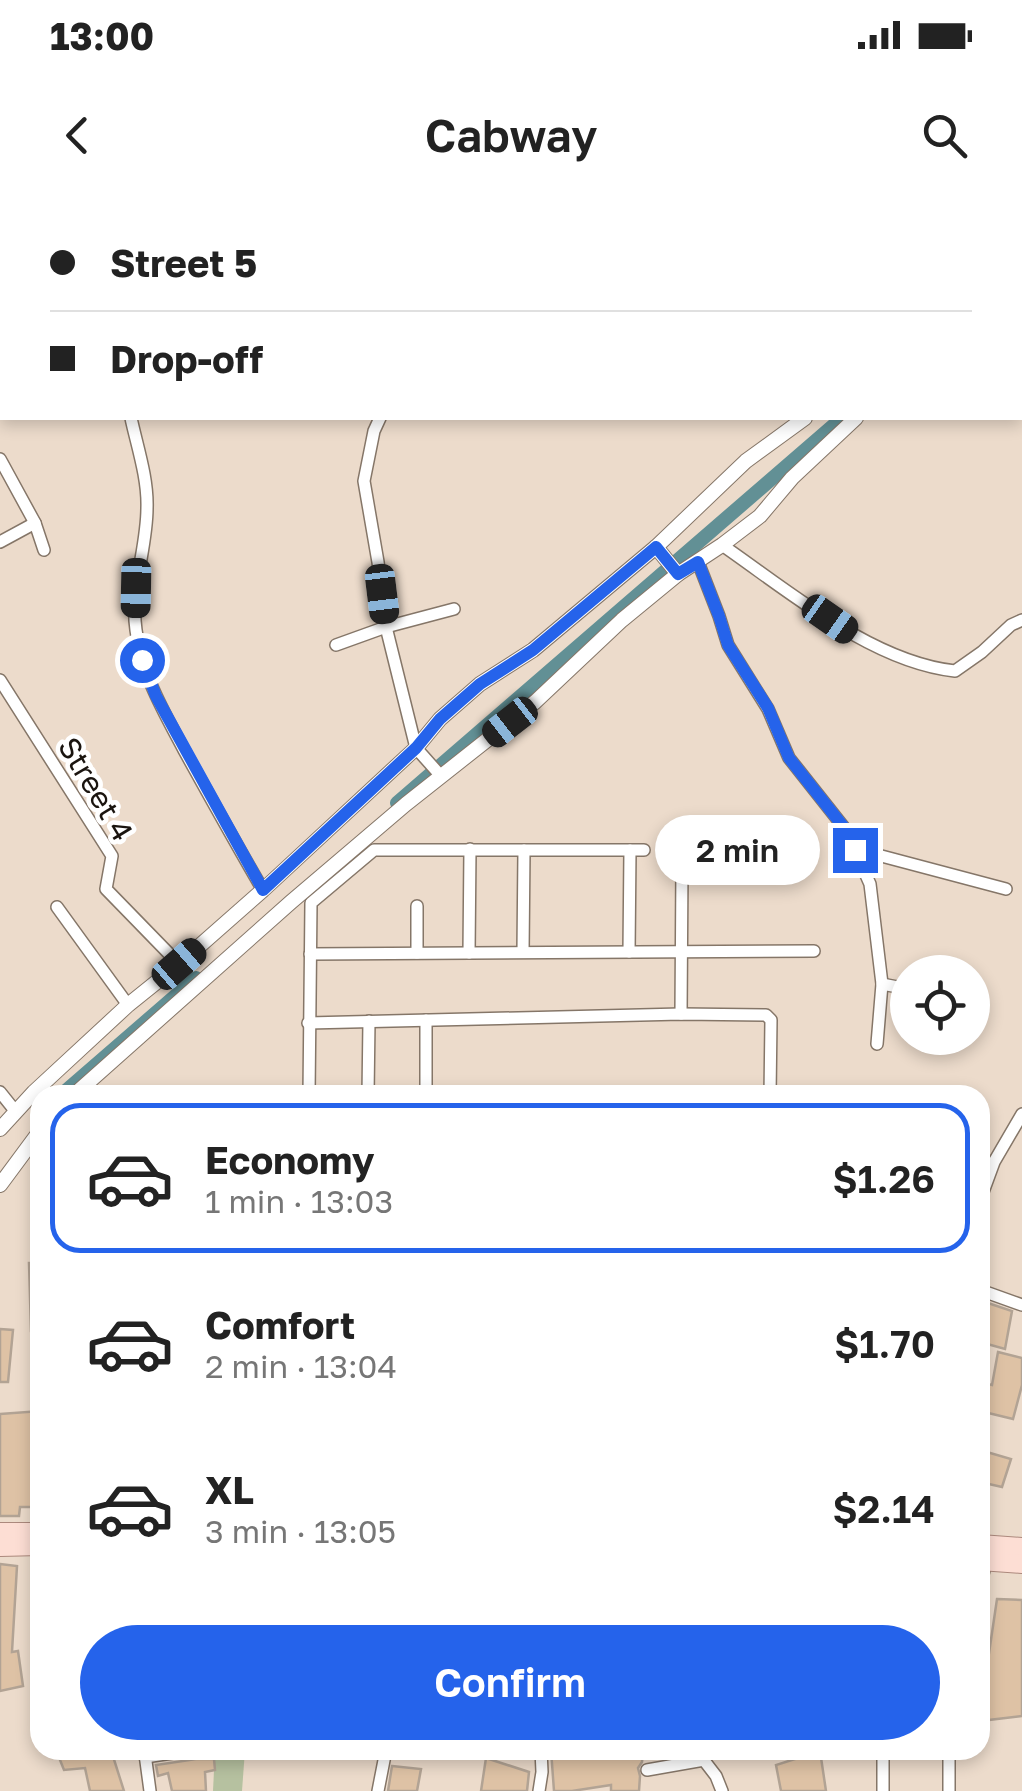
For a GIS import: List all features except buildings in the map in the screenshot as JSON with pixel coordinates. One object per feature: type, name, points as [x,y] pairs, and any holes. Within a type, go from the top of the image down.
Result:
[{"type":"main road","points":[[0,1532],[30,1532]]},
{"type":"main road","points":[[0,1547],[30,1546]]},
{"type":"main road","points":[[990,1557],[1022,1561]]},
{"type":"street","points":[[131,420],[147,510],[136,588],[135,628],[142,660],[156,696],[263,890]]},
{"type":"street","points":[[379,420],[364,482],[386,626],[416,748],[440,776]]},
{"type":"street","points":[[44,1085],[128,1005],[263,890],[416,748],[440,719],[480,684],[533,650],[656,547],[746,461],[802,420]]},
{"type":"street","points":[[85,1085],[290,902],[535,702],[622,620],[678,574],[760,516],[792,478],[854,420]]},
{"type":"street","points":[[0,460],[35,523],[44,550]]},
{"type":"street","points":[[0,542],[35,523]]},
{"type":"street","points":[[722,546],[856,638],[930,668],[955,671],[982,652],[1010,624],[1022,620]]},
{"type":"street","points":[[656,547],[678,574]]},
{"type":"street","points":[[698,562],[728,645],[768,708],[789,758],[846,830],[870,884],[882,984],[877,1044]]},
{"type":"street","points":[[336,645],[386,626],[454,609]]},
{"type":"street","name":"Street 4","points":[[0,680],[112,856],[106,889],[179,964]]},
{"type":"street","points":[[469,953],[470,849]]},
{"type":"street","points":[[309,1085],[311,903],[374,850],[637,850],[630,952]]},
{"type":"street","points":[[522,952],[524,850]]},
{"type":"street","points":[[855,850],[1006,889]]},
{"type":"street","points":[[681,1014],[682,866]]},
{"type":"street","points":[[417,906],[417,953]]},
{"type":"street","points":[[56,907],[128,1005]]},
{"type":"street","points":[[310,954],[814,951]]},
{"type":"street","points":[[882,984],[890,986]]},
{"type":"street","points":[[308,1022],[766,1015],[770,1085]]},
{"type":"street","points":[[426,1020],[426,1085]]},
{"type":"street","points":[[368,1085],[369,1021]]},
{"type":"street","points":[[0,1092],[16,1112]]},
{"type":"street","points":[[0,1129],[30,1099]]},
{"type":"street","points":[[990,1173],[1022,1114]]},
{"type":"street","points":[[0,1185],[30,1144]]},
{"type":"street","points":[[990,1160],[994,1162]]},
{"type":"street","points":[[990,1294],[1022,1305]]},
{"type":"street","points":[[145,1760],[150,1791]]},
{"type":"street","points":[[378,1791],[384,1760]]},
{"type":"street","points":[[539,1791],[541,1760]]},
{"type":"street","points":[[646,1770],[682,1760]]},
{"type":"street","points":[[704,1760],[722,1791]]},
{"type":"street","points":[[883,1760],[883,1791]]},
{"type":"street","points":[[949,1760],[949,1791]]},
{"type":"green space","points":[[215,1760],[244,1760],[242,1791],[213,1791]]},
{"type":"waterway","points":[[397,803],[840,420]]},
{"type":"waterway","points":[[73,1085],[196,978]]},
{"type":"route","points":[[142,660],[156,696],[263,890],[480,684],[533,650],[656,547],[678,574],[698,562],[728,645],[768,708],[789,758],[846,830],[855,850]]}]
